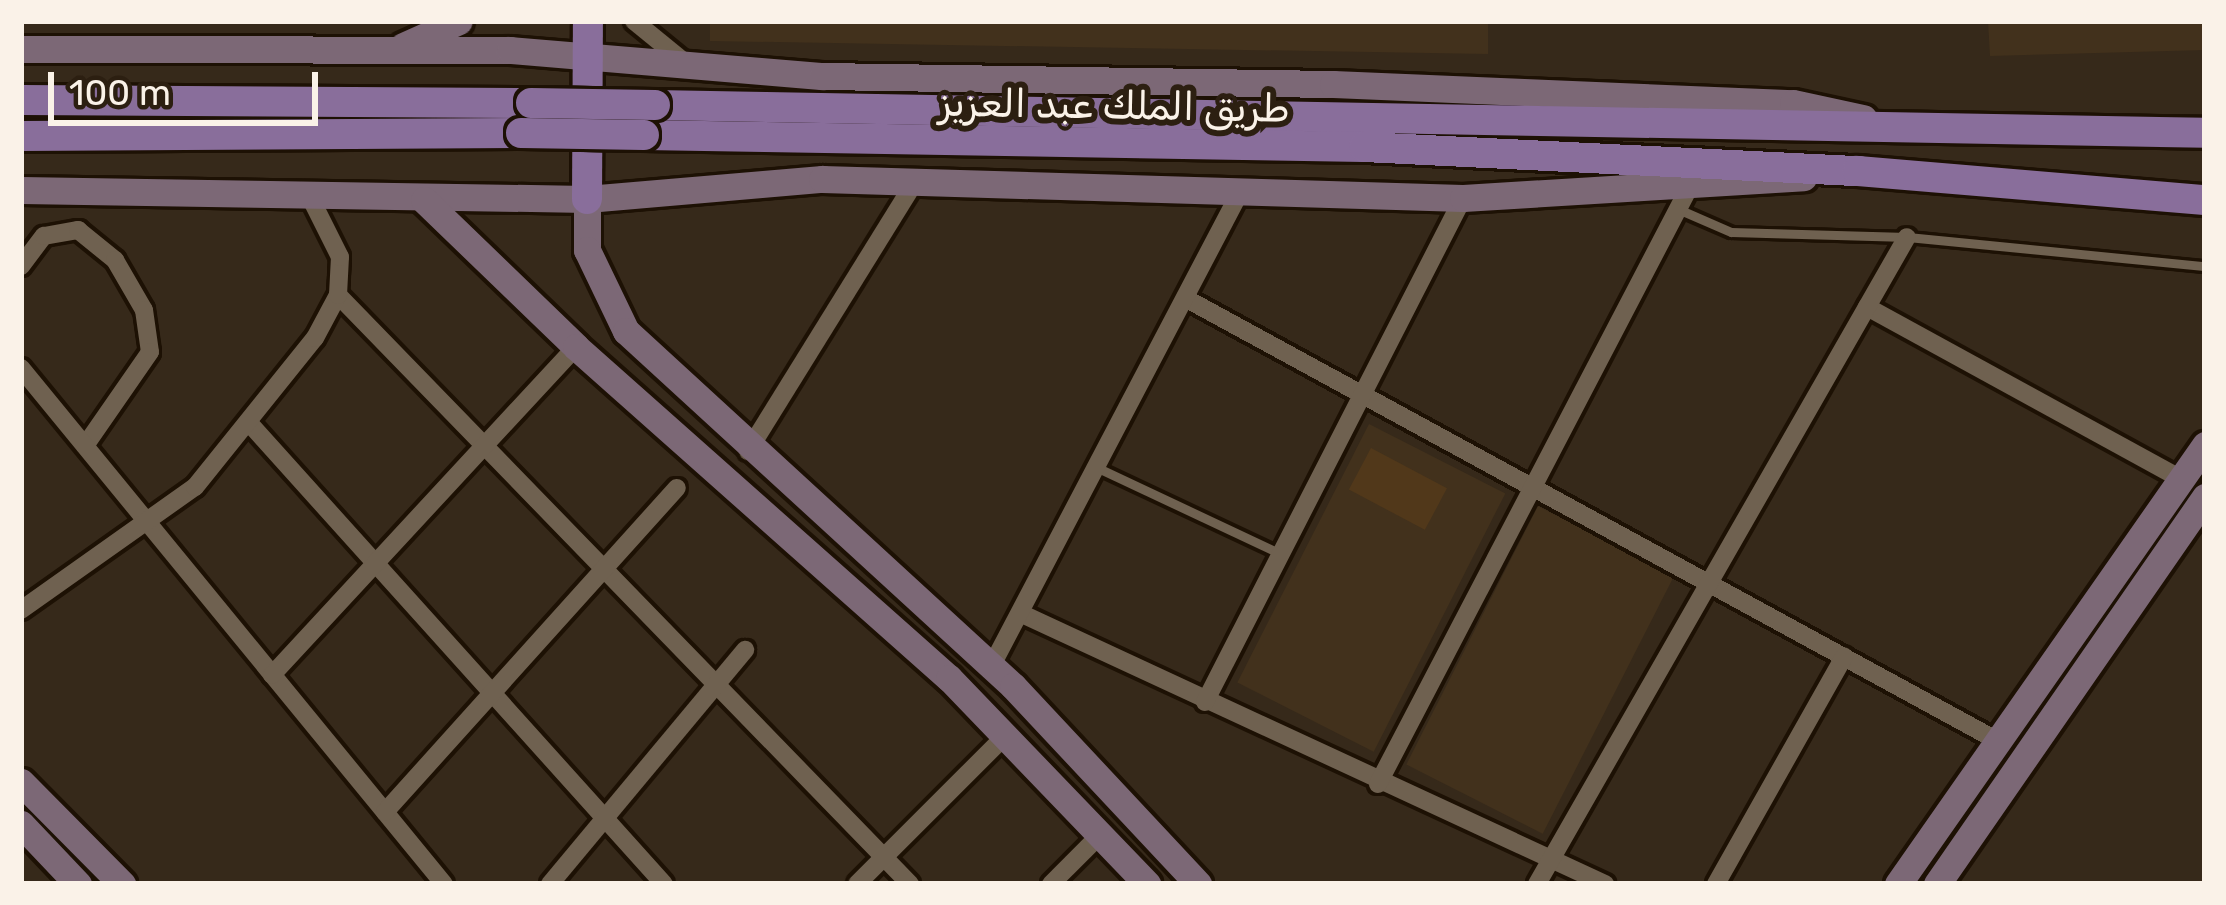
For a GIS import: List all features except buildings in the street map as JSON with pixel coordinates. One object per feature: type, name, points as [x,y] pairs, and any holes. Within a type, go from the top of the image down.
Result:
[{"type":"main road","points":[[586,200],[588,21]]},
{"type":"main road","points":[[21,100],[1891,123],[2205,133]]},
{"type":"main road","name":"طريق الملك عبد العزيز","points":[[21,136],[521,133],[1364,147],[1858,171],[2205,200]]},
{"type":"street","points":[[386,52],[459,21]]},
{"type":"street","points":[[634,21],[692,67]]},
{"type":"street","points":[[21,50],[510,50],[692,67],[1793,104],[1891,123]]},
{"type":"street","points":[[21,190],[586,200],[822,179],[1239,194],[1684,196],[1858,171]]},
{"type":"street","points":[[748,451],[916,180]]},
{"type":"street","points":[[991,667],[1239,194]]},
{"type":"street","points":[[1378,784],[1538,490],[1684,196]]},
{"type":"street","points":[[21,610],[149,526],[251,425],[338,296],[340,257],[310,197]]},
{"type":"street","points":[[1205,702],[1463,197]]},
{"type":"street","points":[[424,200],[575,347],[1005,736],[1147,884]]},
{"type":"street","points":[[586,200],[587,250],[626,332],[748,451],[991,667],[1198,884]]},
{"type":"street","points":[[21,266],[44,236],[78,230],[115,260],[144,310],[150,352],[85,446]]},
{"type":"street","points":[[1538,884],[1907,237]]},
{"type":"street","points":[[338,296],[910,884]]},
{"type":"street","points":[[1185,298],[1998,741]]},
{"type":"street","points":[[1867,307],[2181,479]]},
{"type":"street","points":[[272,675],[575,347]]},
{"type":"street","points":[[21,368],[444,884]]},
{"type":"street","points":[[251,425],[664,884]]},
{"type":"street","points":[[1898,884],[2205,445]]},
{"type":"street","points":[[385,812],[677,488]]},
{"type":"street","points":[[1937,884],[2205,496]]},
{"type":"street","points":[[1020,613],[1378,784],[1606,884]]},
{"type":"street","points":[[550,884],[745,650]]},
{"type":"street","points":[[1716,884],[1844,657]]},
{"type":"street","points":[[856,884],[1005,736]]},
{"type":"street","points":[[21,782],[122,884]]},
{"type":"street","points":[[21,824],[78,884]]},
{"type":"street","points":[[1051,884],[1100,835]]},
{"type":"lane","points":[[1684,196],[1731,232],[1907,237],[2205,266]]},
{"type":"lane","points":[[1096,467],[1281,554]]},
{"type":"shaded area","points":[[710,21],[1488,21],[1488,54],[710,41]]},
{"type":"shaded area","points":[[1988,21],[2205,21],[2205,50],[1990,56]]},
{"type":"shaded area","points":[[1369,424],[1505,493],[1374,752],[1237,682]]},
{"type":"shaded area","points":[[1371,448],[1447,488],[1425,530],[1349,489]]},
{"type":"shaded area","points":[[1538,506],[1674,575],[1543,834],[1406,764]]}]
